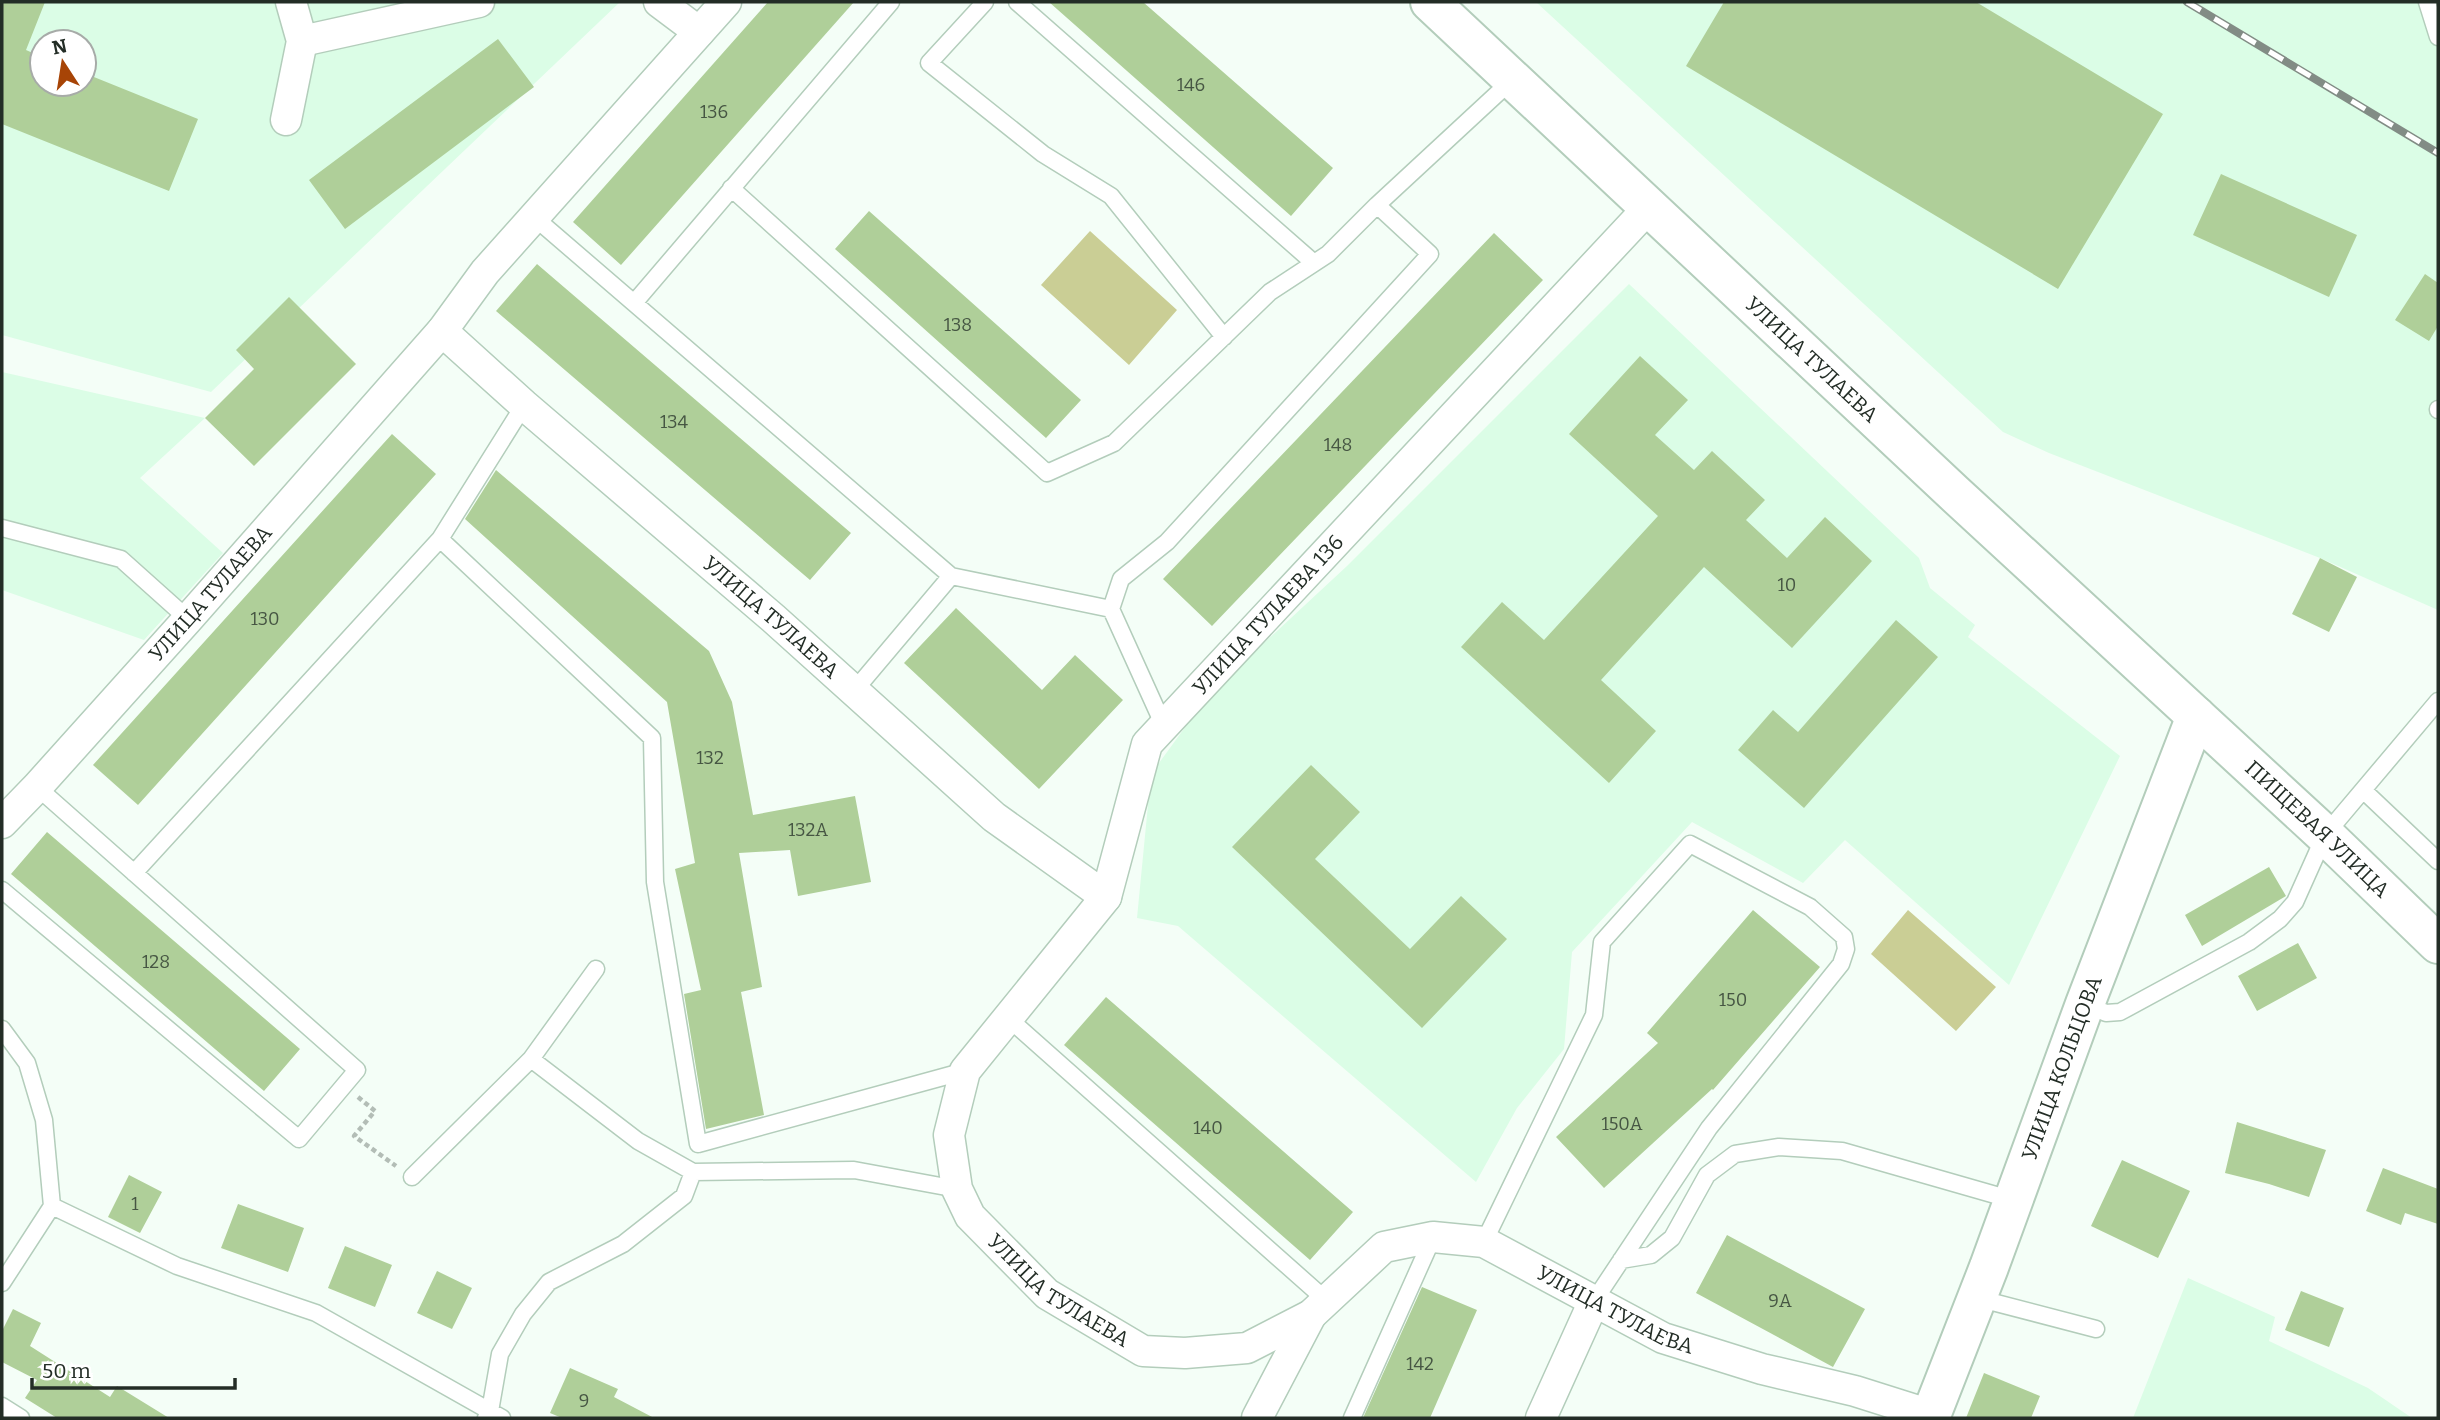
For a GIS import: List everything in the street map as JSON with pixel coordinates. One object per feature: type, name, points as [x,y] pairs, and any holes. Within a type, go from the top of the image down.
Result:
[{"type":"main road","name":"УЛИЦА ТУЛАЕВА","points":[[1430,2],[1944,484],[2196,716]]},
{"type":"main road","name":"ПИЩЕВАЯ УЛИЦА","points":[[2196,716],[2438,944]]},
{"type":"main road","name":"УЛИЦА КОЛЬЦОВА","points":[[1930,1417],[2196,716]]},
{"type":"street","points":[[286,120],[302,41],[291,2]]},
{"type":"street","points":[[302,41],[479,2]]},
{"type":"street","points":[[659,2],[699,32]]},
{"type":"street","name":"УЛИЦА ТУЛАЕВА","points":[[2,822],[37,787],[188,619],[442,331],[485,272],[726,2]]},
{"type":"street","name":"УЛИЦА ТУЛАЕВА 136","points":[[965,1072],[1106,897],[1147,744],[1650,206]]},
{"type":"street","name":"УЛИЦА ТУЛАЕВА","points":[[442,331],[524,405],[773,618],[994,817],[1106,897]]},
{"type":"street","name":"УЛИЦА ТУЛАЕВА","points":[[965,1072],[949,1135],[957,1189],[970,1216],[1047,1294],[1143,1352],[1185,1353],[1247,1348],[1319,1308],[1384,1247],[1433,1237],[1484,1242],[1663,1338],[1762,1369],[1855,1391],[1930,1417]]},
{"type":"street","points":[[1541,1418],[1594,1301]]},
{"type":"street","points":[[1257,1418],[1319,1308]]},
{"type":"lane","points":[[634,303],[891,2]]},
{"type":"lane","points":[[985,2],[929,64],[1043,154],[1111,196],[1224,337]]},
{"type":"lane","points":[[1017,2],[1314,263]]},
{"type":"lane","points":[[2427,2],[2438,37]]},
{"type":"lane","points":[[732,188],[1047,472],[1114,443],[1270,292],[1328,254],[1512,80]]},
{"type":"lane","points":[[1164,726],[1111,609],[1121,579],[1167,542],[1430,254],[1377,205]]},
{"type":"lane","points":[[534,217],[951,576],[1111,609]]},
{"type":"lane","points":[[134,873],[440,539],[524,405]]},
{"type":"lane","points":[[2,528],[121,559],[188,619]]},
{"type":"lane","points":[[440,539],[652,738],[655,882],[698,1144],[965,1072]]},
{"type":"lane","points":[[854,691],[951,576]]},
{"type":"lane","points":[[2085,1004],[2106,1013],[2120,1012],[2249,942],[2280,919],[2295,902],[2325,835],[2438,701]]},
{"type":"lane","points":[[2,890],[299,1139],[357,1070],[37,787]]},
{"type":"lane","points":[[2362,790],[2438,861]]},
{"type":"lane","points":[[1484,1242],[1594,1015],[1602,942],[1690,845],[1810,907],[1844,937],[1846,948],[1841,964],[1709,1128],[1594,1301]]},
{"type":"lane","points":[[411,1177],[531,1059],[596,969]]},
{"type":"lane","points":[[1008,1018],[1319,1308]]},
{"type":"lane","points":[[2,1029],[27,1063],[44,1119],[52,1206],[2,1283]]},
{"type":"lane","points":[[531,1059],[638,1141],[692,1171],[854,1170],[957,1189]]},
{"type":"lane","points":[[1622,1261],[1651,1255],[1672,1238],[1707,1175],[1735,1154],[1779,1147],[1842,1151],[2014,1200]]},
{"type":"lane","points":[[52,1206],[177,1266],[316,1313],[493,1416],[500,1354],[523,1314],[549,1282],[623,1244],[684,1196],[692,1171]]},
{"type":"lane","points":[[1352,1418],[1433,1237]]},
{"type":"lane","points":[[1977,1298],[2095,1329]]},
{"type":"lane","points":[[2,1406],[21,1418]]},
{"type":"path","points":[[344,1085],[375,1111],[354,1136],[411,1177]]},
{"type":"shaded area","points":[[2,2],[620,2],[211,392],[2,335]]},
{"type":"shaded area","points":[[1536,2],[2438,2],[2438,610],[2320,558],[2049,453],[2003,432]]},
{"type":"shaded area","points":[[1629,284],[1919,558],[1930,588],[1975,625],[1968,637],[2120,756],[2009,985],[1845,840],[1803,883],[1692,822],[1572,952],[1564,1049],[1517,1108],[1476,1182],[1178,926],[1137,918],[1151,774],[1210,693],[1347,566]]},
{"type":"shaded area","points":[[2,372],[205,418],[140,478],[223,553],[144,640],[2,590]]},
{"type":"shaded area","points":[[2188,1278],[2275,1317],[2269,1341],[2368,1388],[2412,1418],[2133,1418]]},
{"type":"green space","points":[[1090,231],[1177,310],[1129,365],[1041,285]]},
{"type":"green space","points":[[1908,910],[1996,987],[1956,1031],[1871,954]]},
{"type":"building","points":[[2,2],[45,2],[35,28],[28,28],[28,98],[98,98],[98,79],[198,119],[169,191],[2,124]]},
{"type":"building","points":[[768,2],[854,2],[621,265],[573,222]]},
{"type":"building","points":[[1049,2],[1143,2],[1333,168],[1291,216]]},
{"type":"building","points":[[1724,2],[1976,2],[2163,114],[2058,289],[1686,66]]},
{"type":"building","points":[[498,39],[534,87],[345,229],[309,180]]},
{"type":"building","points":[[2221,174],[2357,235],[2329,297],[2193,235]]},
{"type":"building","points":[[869,211],[1081,400],[1046,438],[835,249]]},
{"type":"building","points":[[1494,233],[1543,280],[1212,626],[1163,579]]},
{"type":"building","points":[[537,264],[851,533],[810,580],[496,311]]},
{"type":"building","points":[[2425,274],[2438,283],[2438,326],[2429,341],[2395,320]]},
{"type":"building","points":[[289,297],[356,364],[254,466],[205,418],[254,369],[236,350]]},
{"type":"building","points":[[1640,356],[1688,400],[1655,435],[1694,470],[1712,451],[1765,500],[1746,520],[1787,558],[1825,517],[1872,561],[1792,648],[1704,567],[1601,680],[1656,731],[1609,783],[1461,647],[1502,602],[1544,640],[1658,516],[1569,434]]},
{"type":"building","points":[[392,434],[436,474],[138,805],[93,765]]},
{"type":"building","points":[[496,470],[709,651],[732,702],[753,815],[855,796],[871,882],[798,896],[790,850],[739,853],[762,987],[741,992],[764,1115],[706,1129],[684,994],[701,990],[675,869],[695,863],[667,702],[465,519]]},
{"type":"building","points":[[2320,558],[2357,577],[2329,632],[2292,614]]},
{"type":"building","points":[[956,608],[1042,690],[1075,655],[1123,700],[1039,789],[904,663]]},
{"type":"building","points":[[1896,620],[1938,657],[1804,808],[1738,750],[1773,710],[1798,732]]},
{"type":"building","points":[[1311,765],[1360,812],[1315,859],[1410,949],[1461,896],[1507,939],[1422,1028],[1232,847]]},
{"type":"building","points":[[47,832],[300,1049],[264,1091],[11,874]]},
{"type":"building","points":[[2269,867],[2286,896],[2202,946],[2185,915]]},
{"type":"building","points":[[1753,910],[1820,967],[1713,1090],[1604,1188],[1556,1137],[1658,1043],[1647,1033]]},
{"type":"building","points":[[2298,943],[2317,978],[2257,1011],[2238,976]]},
{"type":"building","points":[[1106,997],[1353,1212],[1310,1260],[1064,1045]]},
{"type":"building","points":[[2237,1122],[2326,1150],[2309,1197],[2225,1173]]},
{"type":"building","points":[[2122,1160],[2190,1191],[2158,1258],[2091,1226]]},
{"type":"building","points":[[2383,1168],[2438,1189],[2438,1224],[2405,1213],[2401,1225],[2366,1211]]},
{"type":"building","points":[[129,1175],[162,1192],[140,1233],[108,1217]]},
{"type":"building","points":[[238,1204],[304,1228],[288,1272],[221,1248]]},
{"type":"building","points":[[1727,1235],[1865,1309],[1833,1367],[1696,1293]]},
{"type":"building","points":[[345,1246],[392,1265],[375,1307],[328,1288]]},
{"type":"building","points":[[437,1271],[472,1288],[452,1329],[417,1313]]},
{"type":"building","points":[[1422,1287],[1477,1310],[1430,1418],[1363,1418]]},
{"type":"building","points":[[2301,1291],[2344,1308],[2329,1347],[2285,1330]]},
{"type":"building","points":[[13,1309],[41,1323],[30,1346],[110,1397],[117,1386],[169,1418],[57,1418],[25,1398],[37,1380],[2,1362],[2,1331]]},
{"type":"building","points":[[570,1368],[618,1389],[614,1397],[654,1418],[562,1418],[550,1413]]},
{"type":"building","points":[[1984,1373],[2040,1396],[2031,1418],[1966,1418]]},
{"type":"railway","points":[[2187,2],[2438,153]]}]
